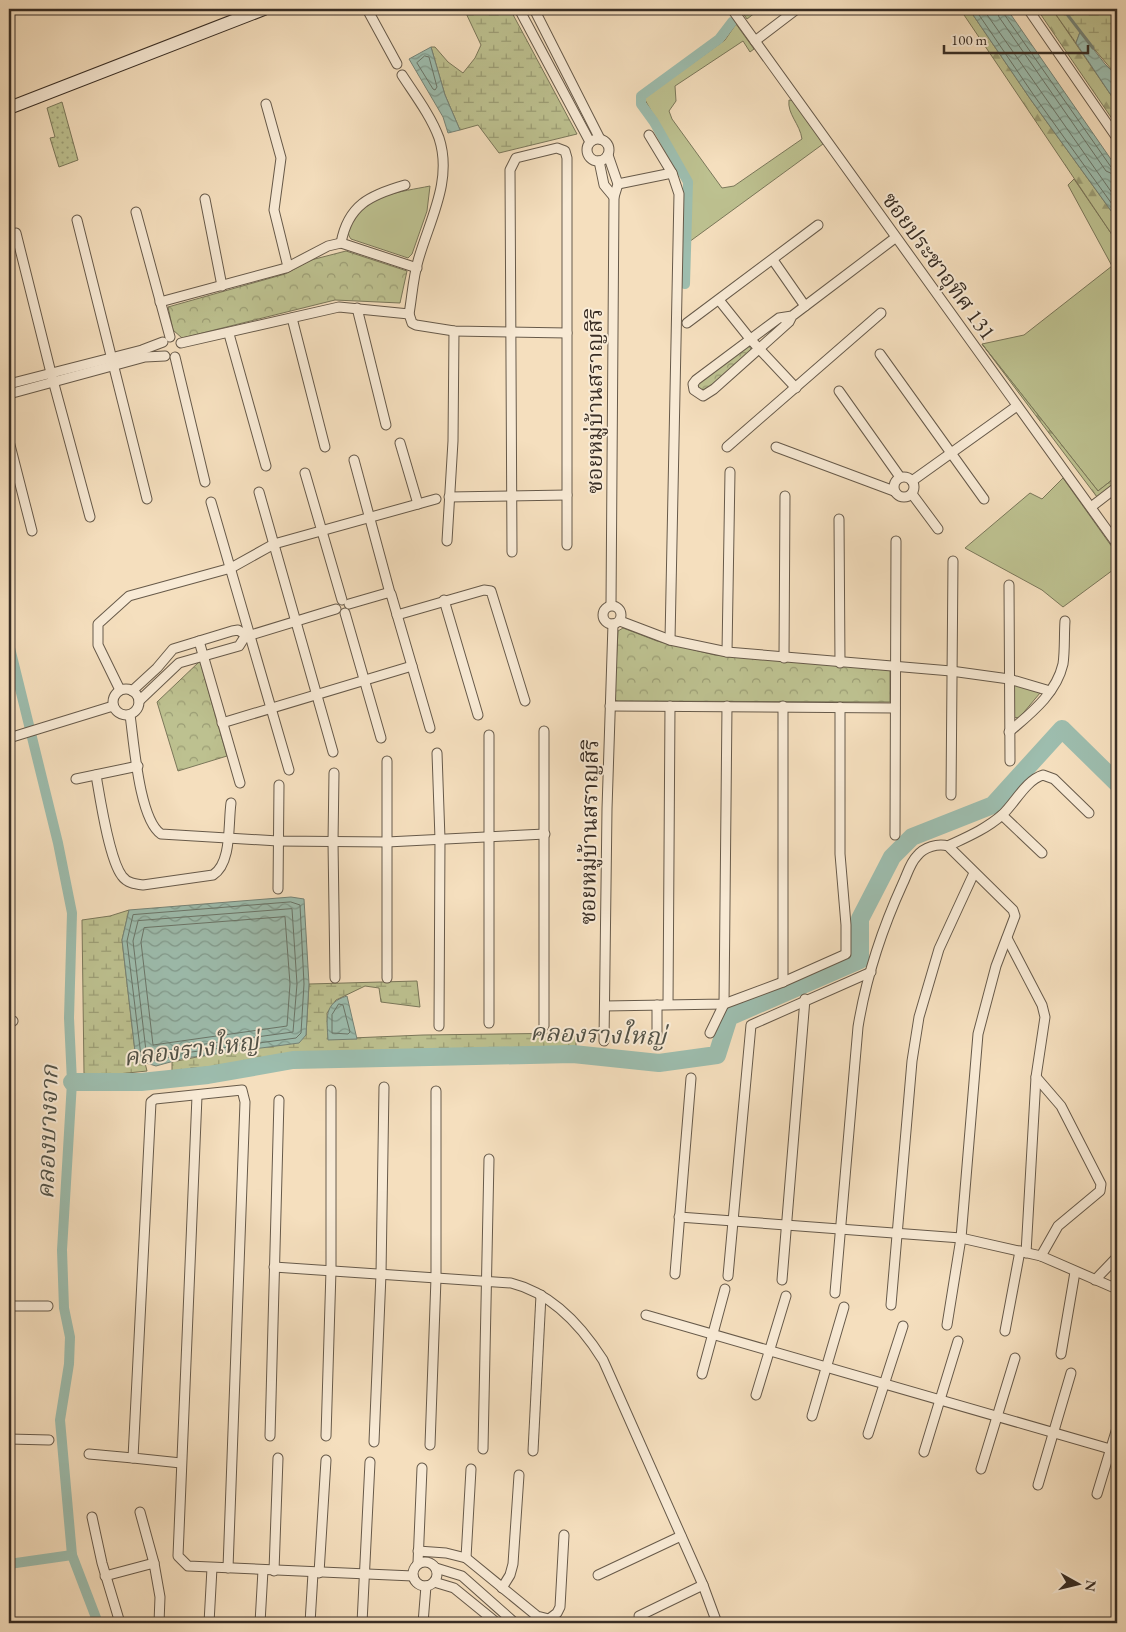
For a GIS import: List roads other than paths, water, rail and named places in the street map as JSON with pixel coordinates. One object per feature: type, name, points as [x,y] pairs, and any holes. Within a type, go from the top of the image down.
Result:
[{"type":"main road","points":[[9,108],[264,9]]},
{"type":"street","points":[[367,9],[397,64]]},
{"type":"street","name":"ซอยหมู่บ้านสราญสิริ","points":[[519,9],[590,142],[587,148],[588,155],[592,160],[599,161],[604,185],[614,197]]},
{"type":"street","points":[[534,9],[600,139],[608,145],[608,155],[618,184],[672,173]]},
{"type":"street","name":"ซอยประชาอุทิศ 131","points":[[732,9],[1117,544]]},
{"type":"street","points":[[755,41],[797,9]]},
{"type":"street","points":[[1028,9],[1117,138]]},
{"type":"street","points":[[402,75],[432,123],[439,138],[443,155],[441,192],[417,268],[409,314],[410,321],[416,325],[454,331],[567,332]]},
{"type":"street","points":[[266,104],[281,158],[274,210],[288,267]]},
{"type":"street","points":[[649,135],[672,173],[679,194],[670,640]]},
{"type":"street","points":[[590,142],[600,139]]},
{"type":"street","points":[[512,552],[510,170],[516,158],[557,148],[565,151],[567,158],[567,545]]},
{"type":"street","points":[[599,161],[608,155]]},
{"type":"street","name":"ซอยหมู่บ้านสราญสิริ","points":[[611,605],[614,197],[618,184]]},
{"type":"street","points":[[341,243],[348,217],[361,205],[377,195],[405,185]]},
{"type":"street","points":[[205,199],[222,286]]},
{"type":"street","points":[[136,212],[160,302],[166,339],[162,350],[165,356]]},
{"type":"street","points":[[77,220],[147,500]]},
{"type":"street","points":[[687,322],[818,225]]},
{"type":"street","points":[[16,233],[52,378],[90,517]]},
{"type":"street","points":[[792,316],[779,318],[696,380],[693,384],[694,390],[699,396],[704,396],[789,322],[792,316],[896,238]]},
{"type":"street","points":[[160,302],[288,267],[328,246],[341,243],[417,268]]},
{"type":"street","points":[[773,260],[805,306]]},
{"type":"street","points":[[719,300],[751,340],[796,388]]},
{"type":"street","points":[[181,343],[229,334],[339,307],[409,314]]},
{"type":"street","points":[[357,308],[386,425]]},
{"type":"street","points":[[727,446],[881,313]]},
{"type":"street","points":[[292,318],[325,447]]},
{"type":"street","points":[[447,541],[454,418],[454,331]]},
{"type":"street","points":[[229,334],[266,466]]},
{"type":"street","points":[[112,362],[166,339],[177,338],[181,343],[182,350],[175,357]]},
{"type":"street","points":[[880,354],[984,499]]},
{"type":"street","points":[[9,394],[52,378],[112,362],[145,357],[175,357]]},
{"type":"street","points":[[175,357],[205,482]]},
{"type":"street","points":[[9,384],[52,378]]},
{"type":"street","points":[[839,391],[900,477]]},
{"type":"street","points":[[912,481],[1017,406]]},
{"type":"street","points":[[9,441],[32,531]]},
{"type":"street","points":[[400,443],[418,504]]},
{"type":"street","points":[[776,447],[894,491],[902,497],[912,494]]},
{"type":"street","points":[[354,460],[390,593],[430,728]]},
{"type":"street","points":[[727,652],[730,472]]},
{"type":"street","points":[[305,473],[346,606],[381,738]]},
{"type":"street","points":[[894,491],[894,484],[900,477],[907,477],[912,481],[914,487],[912,494]]},
{"type":"street","points":[[1091,507],[1117,487]]},
{"type":"street","points":[[259,492],[334,752]]},
{"type":"street","points":[[912,494],[938,529]]},
{"type":"street","points":[[449,497],[567,495]]},
{"type":"street","points":[[784,658],[785,496]]},
{"type":"street","points":[[120,690],[98,645],[98,624],[129,596],[231,568],[274,544],[436,499]]},
{"type":"street","points":[[211,502],[288,770]]},
{"type":"street","points":[[839,519],[840,662]]},
{"type":"street","points":[[895,835],[896,541]]},
{"type":"street","points":[[951,796],[953,560]]},
{"type":"street","points":[[1009,585],[1010,761]]},
{"type":"street","points":[[397,615],[444,600],[484,590],[491,591],[494,594],[525,701]]},
{"type":"street","points":[[248,635],[238,630],[232,631],[173,649],[157,668],[132,690],[120,690],[114,696],[114,706],[121,714],[130,715],[137,709],[139,701],[179,662],[239,646],[248,635],[336,609],[341,613],[346,606],[390,593]]},
{"type":"street","points":[[444,600],[478,715]]},
{"type":"street","name":"ซอยหมู่บ้านสราญสิริ","points":[[611,605],[604,609],[602,616],[606,622],[616,622]]},
{"type":"street","name":"ซอยหมู่บ้านสราญสิริ","points":[[604,1041],[610,706],[616,622],[620,610],[611,605]]},
{"type":"street","points":[[1009,732],[1037,708],[1057,681],[1063,661],[1064,621]]},
{"type":"street","points":[[616,622],[670,640],[727,652],[951,671],[1009,679],[1050,691]]},
{"type":"street","points":[[199,641],[240,783]]},
{"type":"street","points":[[222,723],[412,666]]},
{"type":"street","points":[[132,690],[139,701]]},
{"type":"street","points":[[9,738],[114,706]]},
{"type":"street","points":[[610,706],[895,708]]},
{"type":"street","points":[[668,1004],[670,706]]},
{"type":"street","points":[[710,1034],[724,1004],[727,706]]},
{"type":"street","points":[[783,982],[784,706]]},
{"type":"street","points":[[605,1006],[724,1004],[838,959],[847,952],[840,854],[840,707]]},
{"type":"street","points":[[130,715],[145,808],[148,818],[156,831],[161,834],[227,839],[333,842],[388,842],[544,834]]},
{"type":"street","points":[[544,730],[544,1026]]},
{"type":"street","points":[[489,735],[490,1023]]},
{"type":"street","points":[[437,752],[440,839],[439,1026]]},
{"type":"street","points":[[387,761],[388,978]]},
{"type":"street","points":[[76,779],[138,766]]},
{"type":"street","points":[[334,773],[335,978]]},
{"type":"street","points":[[96,774],[108,836],[118,869],[122,876],[133,884],[142,885],[213,875],[221,870],[226,860],[230,803]]},
{"type":"street","points":[[948,846],[972,835],[1002,815],[1035,779],[1043,775],[1054,779],[1089,813]]},
{"type":"street","points":[[278,889],[279,785]]},
{"type":"street","points":[[1002,815],[1042,853]]},
{"type":"street","points":[[835,1293],[858,1027],[863,1000],[884,928],[914,859],[927,848],[941,844],[948,846],[1013,910],[1014,920],[985,1001],[978,1034],[961,1238],[947,1325]]},
{"type":"street","points":[[892,1306],[912,1061],[919,1017],[939,949],[974,873]]},
{"type":"street","points":[[1005,1331],[1023,1252],[1036,1077],[1044,1011],[1007,938]]},
{"type":"street","points":[[728,1276],[751,1025],[871,972]]},
{"type":"street","points":[[782,1280],[805,1000]]},
{"type":"street","points":[[657,1005],[657,1044]]},
{"type":"street","points":[[1036,1077],[1061,1106],[1101,1184],[1100,1191],[1058,1226],[1041,1256]]},
{"type":"street","points":[[675,1274],[691,1078]]},
{"type":"street","points":[[374,1442],[381,1274],[384,1087]]},
{"type":"street","points":[[133,1458],[151,1102],[155,1099],[242,1090],[245,1096],[228,1568]]},
{"type":"street","points":[[326,1436],[331,1270],[331,1090]]},
{"type":"street","points":[[430,1445],[436,1278],[436,1091]]},
{"type":"street","points":[[197,1096],[178,1556],[188,1566],[364,1576],[412,1576]]},
{"type":"street","points":[[270,1436],[280,1100]]},
{"type":"street","points":[[483,1450],[489,1159]]},
{"type":"street","points":[[679,1217],[961,1238],[1041,1256],[1117,1289]]},
{"type":"street","points":[[1095,1280],[1117,1256]]},
{"type":"street","points":[[274,1267],[487,1281],[529,1288],[556,1304],[592,1342],[603,1360],[703,1585],[717,1623]]},
{"type":"street","points":[[1061,1354],[1075,1272]]},
{"type":"street","points":[[702,1374],[725,1289]]},
{"type":"street","points":[[533,1450],[541,1295]]},
{"type":"street","points":[[756,1395],[786,1296]]},
{"type":"street","points":[[9,1306],[48,1306]]},
{"type":"street","points":[[812,1416],[844,1307]]},
{"type":"street","points":[[646,1315],[1114,1450]]},
{"type":"street","points":[[868,1434],[903,1326]]},
{"type":"street","points":[[924,1452],[958,1342]]},
{"type":"street","points":[[982,1469],[1015,1358]]},
{"type":"street","points":[[1038,1485],[1071,1373]]},
{"type":"street","points":[[1097,1494],[1114,1450],[1117,1428]]},
{"type":"street","points":[[9,1439],[49,1440]]},
{"type":"street","points":[[89,1454],[182,1463]]},
{"type":"street","points":[[274,1571],[278,1458]]},
{"type":"street","points":[[310,1623],[326,1460]]},
{"type":"street","points":[[362,1623],[370,1462]]},
{"type":"street","points":[[418,1563],[422,1468]]},
{"type":"street","points":[[466,1558],[471,1469]]},
{"type":"street","points":[[502,1588],[510,1575],[513,1564],[519,1475]]},
{"type":"street","points":[[140,1512],[154,1563],[160,1597],[159,1623]]},
{"type":"street","points":[[92,1517],[105,1576],[120,1623]]},
{"type":"street","points":[[418,1551],[446,1553],[466,1558],[537,1616],[542,1618],[553,1617],[560,1606],[564,1535]]},
{"type":"street","points":[[598,1575],[681,1536]]},
{"type":"street","points":[[497,1623],[454,1588],[416,1582],[412,1576],[413,1568],[418,1563],[428,1562],[436,1568],[462,1576],[515,1623]]},
{"type":"street","points":[[105,1576],[154,1563]]},
{"type":"street","points":[[209,1623],[212,1568]]},
{"type":"street","points":[[423,1623],[430,1584],[437,1575],[436,1568]]},
{"type":"street","points":[[260,1623],[263,1570]]},
{"type":"street","points":[[639,1616],[703,1585]]},
{"type":"street","points":[[471,1600],[479,1592]]},
{"type":"water","points":[[969,9],[1007,9],[1117,168],[1117,219],[1031,100]]},
{"type":"water","points":[[1080,32],[1117,76],[1117,104],[1076,43]]},
{"type":"water","points":[[431,47],[445,95],[460,130],[448,133],[443,117],[409,59]]},
{"type":"water","points":[[291,897],[304,899],[309,984],[306,1035],[299,1043],[185,1058],[156,1066],[136,1060],[122,940],[129,910]]},
{"type":"water","points":[[347,996],[357,1039],[328,1040],[327,1019],[330,1007],[339,999]]},
{"type":"waterway","points":[[1063,9],[1093,48]]},
{"type":"waterway","points":[[685,284],[688,182],[654,122],[641,104],[641,96],[719,39],[732,22]]},
{"type":"waterway","name":"คลองบางจาก","points":[[9,644],[58,843],[72,913],[69,1018],[72,1082],[62,1250],[64,1308],[70,1337],[69,1364],[60,1420],[72,1555],[98,1623]]},
{"type":"waterway","name":"คลองรางใหญ่","points":[[72,1082],[141,1082],[208,1075],[293,1060],[573,1054],[659,1063],[717,1055],[729,1017],[860,960],[860,919],[892,857],[912,837],[993,805],[1062,729],[1117,783]]},
{"type":"waterway","points":[[9,1564],[72,1555]]}]
